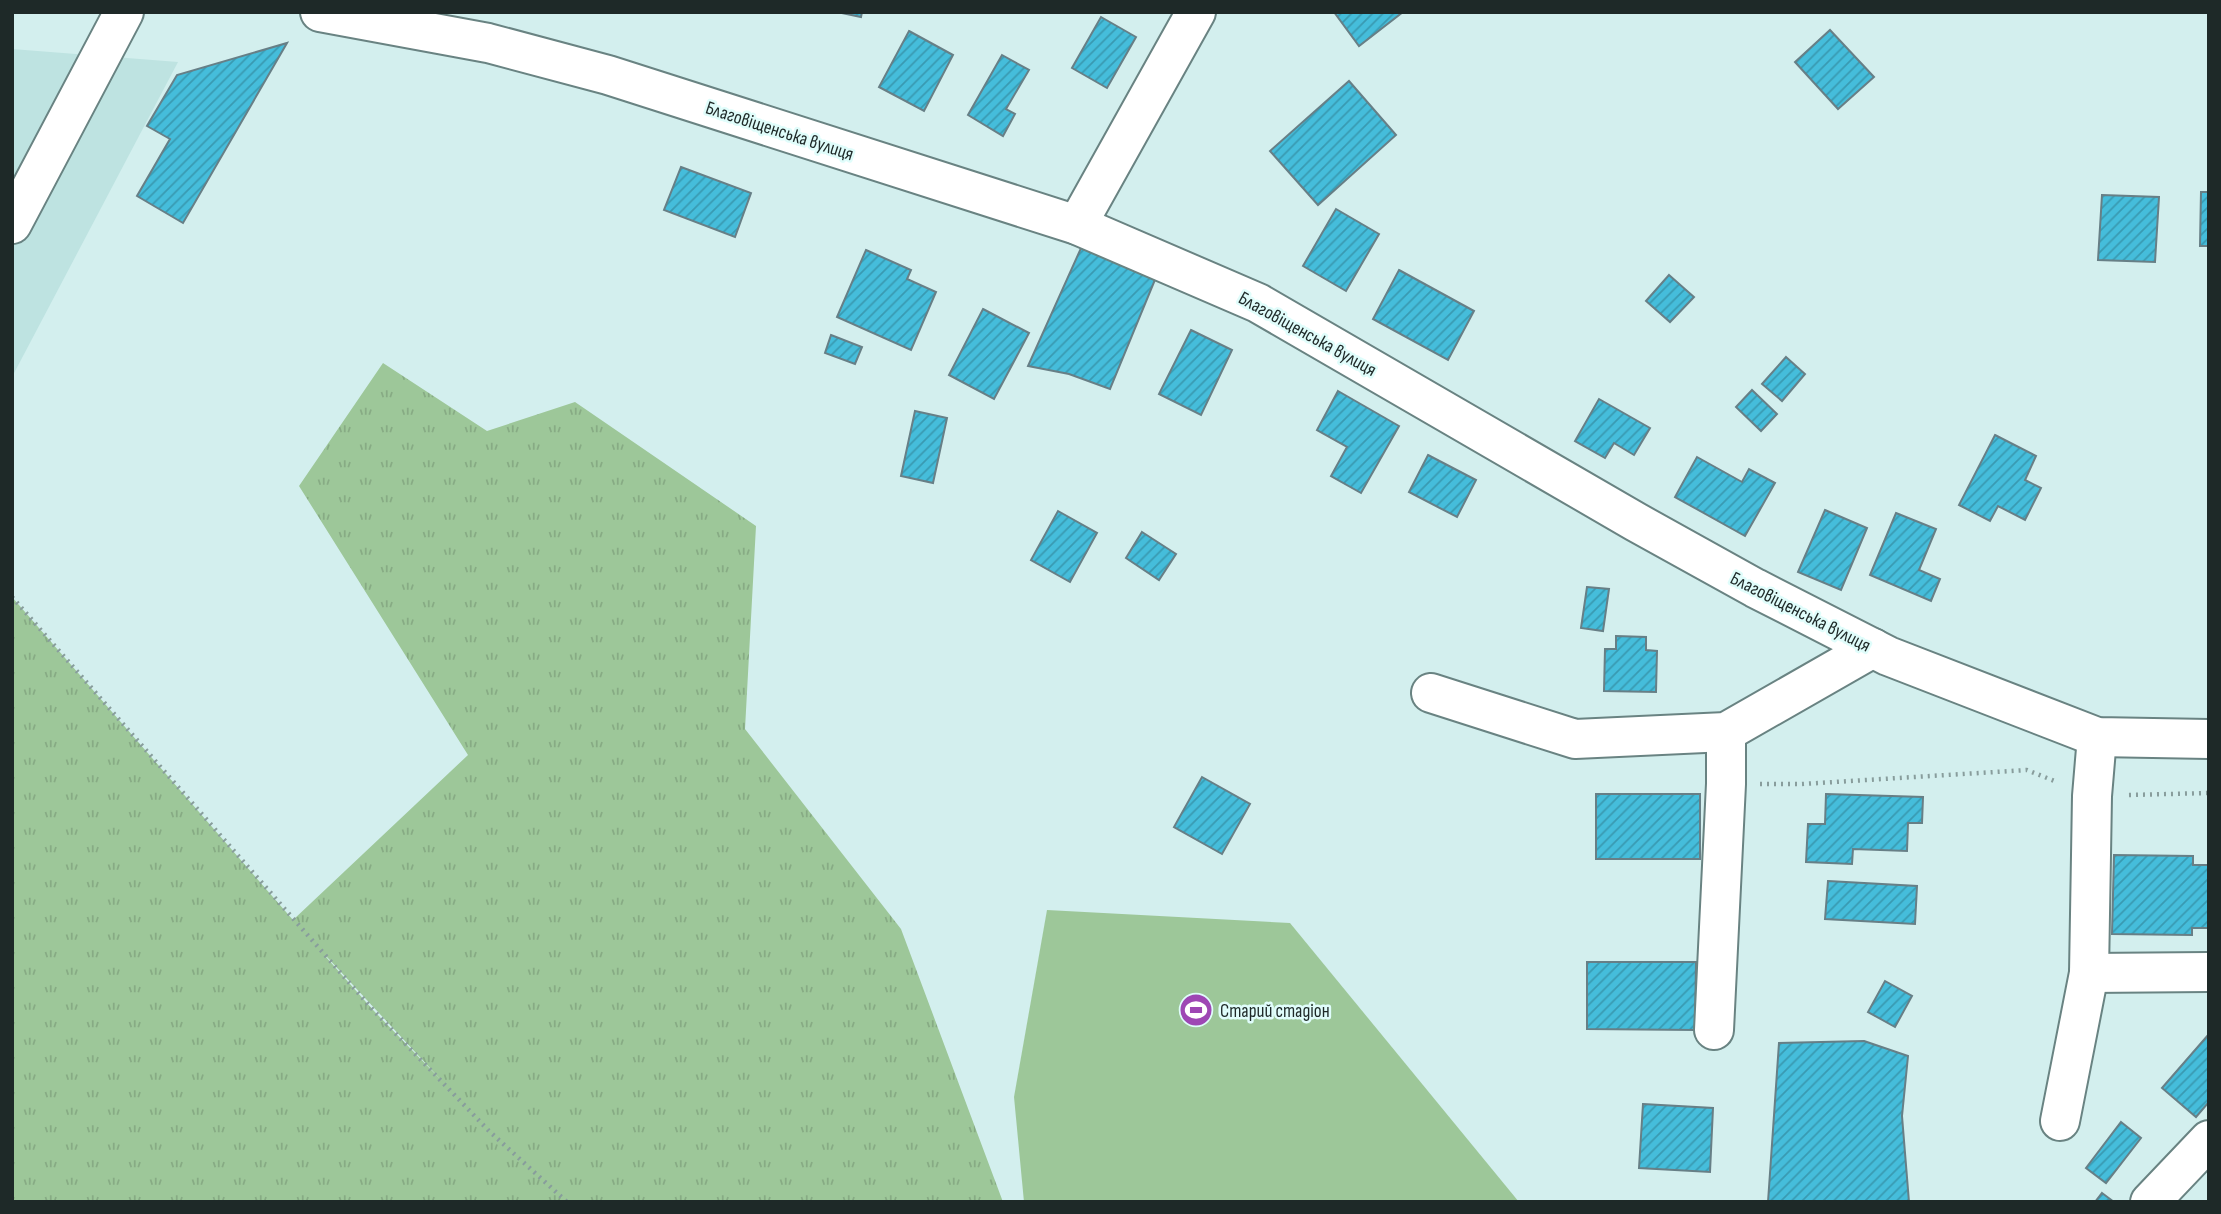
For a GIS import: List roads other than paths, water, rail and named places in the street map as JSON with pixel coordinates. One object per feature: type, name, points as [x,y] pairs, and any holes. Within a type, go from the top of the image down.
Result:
[{"type":"street","points":[[12,224],[124,12]]},
{"type":"street","name":"Благовіщенська вулиця","points":[[320,12],[488,43],[608,75],[1077,225],[1258,303],[1636,522],[1755,588],[1873,648],[2098,737],[2209,739]]},
{"type":"street","points":[[1077,225],[1196,12]]},
{"type":"street","points":[[1432,693],[1575,738],[1726,732],[1873,648]]},
{"type":"street","points":[[1714,1030],[1726,732]]},
{"type":"street","points":[[2060,1121],[2089,973],[2092,796],[2098,737]]},
{"type":"street","points":[[2089,973],[2209,972]]},
{"type":"street","points":[[2150,1202],[2209,1140]]},
{"type":"place","name":"Старий стадіон","points":[[1196,1010]]}]
